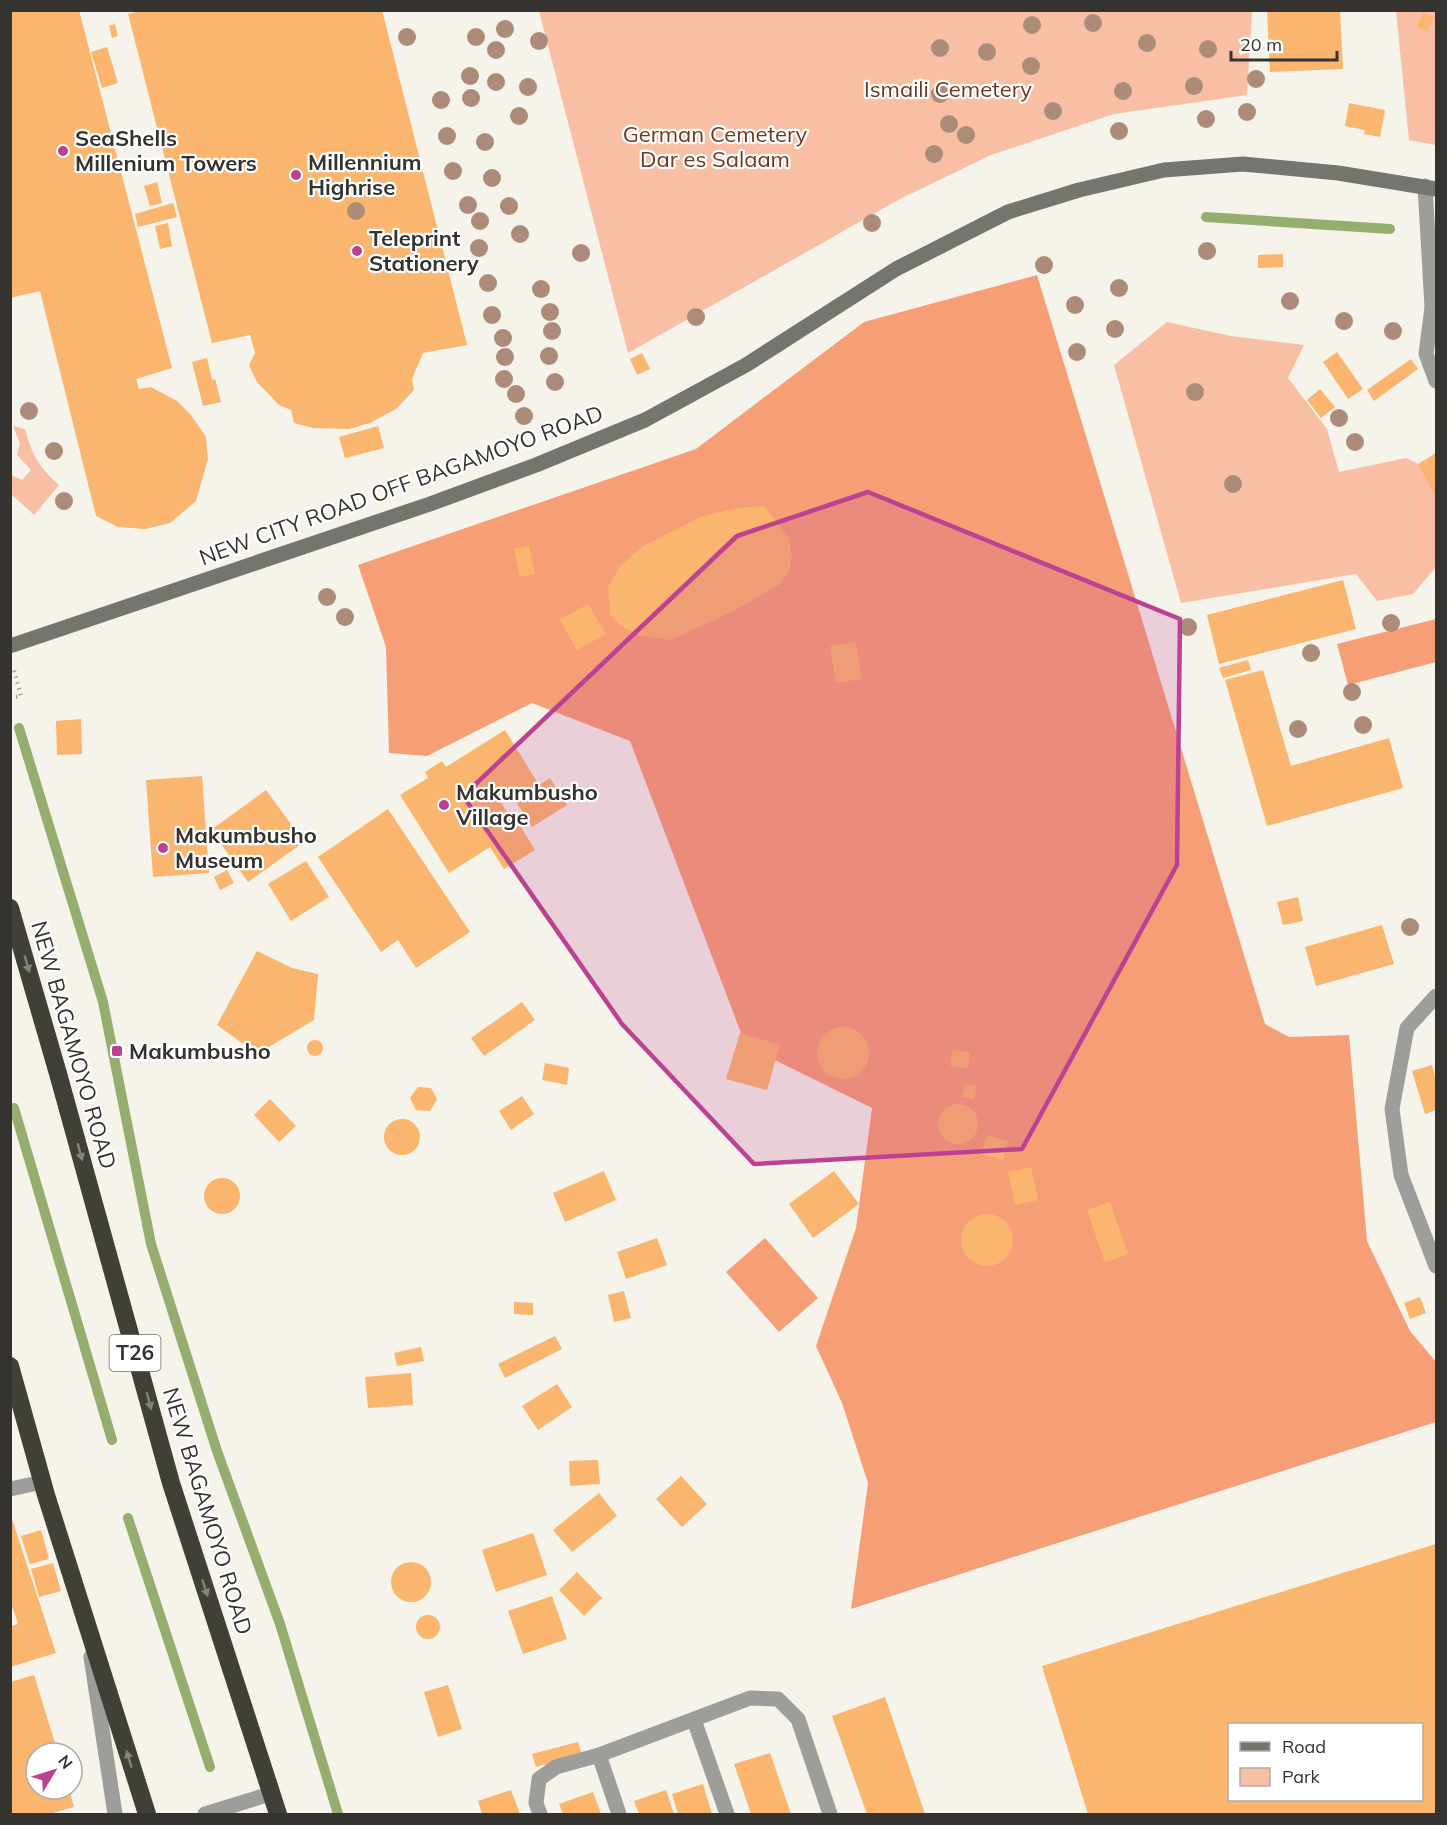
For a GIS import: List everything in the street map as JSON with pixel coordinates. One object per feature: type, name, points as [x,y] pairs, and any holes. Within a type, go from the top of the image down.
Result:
[{"type":"highway","name":"NEW BAGAMOYO ROAD","points":[[10,908],[60,1077],[171,1483],[278,1815]]},
{"type":"highway","points":[[10,1366],[50,1507],[147,1815]]},
{"type":"street","name":"NEW CITY ROAD OFF BAGAMOYO ROAD","points":[[10,646],[430,504],[536,465],[645,420],[746,365],[896,270],[1008,212],[1079,190],[1164,170],[1243,164],[1338,173],[1431,187]]},
{"type":"street","points":[[1431,187],[1432,307],[1426,354],[1437,381]]},
{"type":"street","points":[[1437,996],[1407,1028],[1392,1109],[1401,1175],[1437,1266]]},
{"type":"street","points":[[10,1399],[90,1652],[115,1815]]},
{"type":"street","points":[[10,1489],[38,1483]]},
{"type":"street","points":[[540,1815],[536,1803],[538,1779],[556,1767],[599,1755],[750,1698],[777,1699],[798,1719],[830,1815]]},
{"type":"street","points":[[694,1720],[727,1815]]},
{"type":"street","points":[[599,1755],[619,1815]]},
{"type":"street","points":[[205,1815],[270,1794]]},
{"type":"path","points":[[10,698],[21,696],[13,667]]},
{"type":"highlighted area","points":[[868,492],[1180,619],[1177,865],[1022,1149],[754,1164],[622,1024],[463,796],[737,536]]},
{"type":"green space","name":"German Cemetery Dar es Salaam","points":[[539,10],[1252,11],[1247,95],[1114,114],[991,155],[900,199],[628,353]]},
{"type":"green space","points":[[1396,11],[1436,11],[1436,145],[1409,140]]},
{"type":"green space","points":[[1167,322],[1231,336],[1304,345],[1288,378],[1327,429],[1339,472],[1406,458],[1436,472],[1436,567],[1413,594],[1377,601],[1356,574],[1181,603],[1114,365]]},
{"type":"green space","points":[[13,426],[25,429],[37,460],[59,485],[34,515],[11,494],[11,475],[22,480],[31,470],[17,455],[20,444]]},
{"type":"shaded area","points":[[1037,275],[1265,1024],[1289,1037],[1349,1035],[1367,1241],[1410,1331],[1436,1362],[1436,1422],[851,1609],[868,1483],[842,1403],[816,1346],[856,1228],[872,1108],[746,1046],[630,741],[532,703],[427,756],[389,753],[386,647],[358,565],[696,449],[864,322]]},
{"type":"shaded area","points":[[1436,619],[1436,662],[1348,685],[1337,644]]},
{"type":"shaded area","points":[[765,1238],[818,1298],[779,1332],[726,1272]]},
{"type":"building","name":"SeaShells Millenium Towers","points":[[10,10],[79,10],[172,368],[136,379],[139,389],[151,387],[177,401],[191,415],[206,437],[208,459],[196,501],[170,523],[145,529],[118,527],[96,516],[40,291],[10,298]]},
{"type":"building","name":"Millennium Highrise","points":[[145,10],[382,10],[467,345],[423,353],[412,379],[414,390],[396,409],[370,423],[349,429],[313,428],[294,423],[291,410],[279,405],[257,382],[249,365],[255,353],[250,335],[212,343],[128,14]]},
{"type":"building","points":[[1267,10],[1340,10],[1343,69],[1270,72]]},
{"type":"building","points":[[1423,13],[1434,17],[1427,31],[1417,27]]},
{"type":"building","points":[[115,24],[118,36],[112,38],[109,26]]},
{"type":"building","points":[[107,47],[118,83],[102,88],[91,52]]},
{"type":"building","points":[[1349,103],[1385,110],[1380,137],[1364,134],[1365,130],[1345,126]]},
{"type":"building","points":[[157,182],[162,203],[150,206],[144,186]]},
{"type":"building","points":[[173,203],[177,217],[138,227],[135,214]]},
{"type":"building","points":[[168,223],[172,246],[160,249],[155,226]]},
{"type":"building","points":[[1283,254],[1283,267],[1258,268],[1258,255]]},
{"type":"building","points":[[1337,352],[1363,389],[1348,399],[1323,362]]},
{"type":"building","points":[[642,353],[650,369],[637,375],[630,359]]},
{"type":"building","points":[[207,358],[212,380],[215,379],[221,402],[203,406],[192,362]]},
{"type":"building","points":[[1411,359],[1418,369],[1374,401],[1367,390]]},
{"type":"building","points":[[1320,389],[1335,407],[1321,418],[1307,400]]},
{"type":"building","points":[[378,426],[384,448],[345,458],[339,437]]},
{"type":"building","points":[[1436,453],[1436,497],[1418,464]]},
{"type":"building","points":[[764,506],[788,537],[792,556],[789,572],[779,585],[734,611],[671,640],[640,636],[621,626],[610,614],[608,587],[621,565],[645,545],[700,517],[736,508]]},
{"type":"building","points":[[529,546],[535,574],[520,577],[514,549]]},
{"type":"building","points":[[1343,580],[1356,629],[1219,664],[1207,615]]},
{"type":"building","points":[[588,604],[606,634],[577,650],[560,620]]},
{"type":"building","points":[[856,642],[862,679],[836,683],[830,646]]},
{"type":"building","points":[[1248,660],[1251,670],[1223,678],[1219,668]]},
{"type":"building","points":[[1263,670],[1291,766],[1389,738],[1403,788],[1267,826],[1225,680]]},
{"type":"building","points":[[81,719],[82,754],[57,755],[56,721]]},
{"type":"building","points":[[505,730],[539,785],[550,778],[567,805],[532,827],[511,794],[500,801],[513,822],[517,821],[535,850],[504,869],[490,847],[449,873],[400,795],[428,778],[425,772],[442,761],[446,767]]},
{"type":"building","points":[[202,776],[209,873],[153,877],[146,780]]},
{"type":"building","points":[[266,790],[304,842],[248,882],[211,830]]},
{"type":"building","points":[[388,809],[470,932],[416,968],[398,940],[381,952],[318,857]]},
{"type":"building","points":[[306,861],[329,897],[291,921],[268,884]]},
{"type":"building","points":[[227,870],[234,883],[220,890],[214,877]]},
{"type":"building","points":[[1298,897],[1303,921],[1283,925],[1277,902]]},
{"type":"building","points":[[1382,925],[1394,964],[1316,986],[1305,947]]},
{"type":"building","points":[[257,951],[292,968],[318,974],[314,1020],[257,1054],[217,1025]]},
{"type":"building","points":[[522,1002],[535,1020],[484,1056],[471,1038]]},
{"type":"building","points":[[838,1027],[848,1027],[858,1031],[865,1038],[869,1053],[865,1068],[858,1075],[848,1079],[838,1079],[828,1075],[821,1068],[817,1058],[817,1048],[821,1038],[828,1031]]},
{"type":"building","points":[[740,1033],[780,1045],[767,1090],[726,1079]]},
{"type":"building","points":[[315,1040],[321,1042],[323,1048],[321,1054],[315,1056],[309,1054],[307,1048],[309,1042]]},
{"type":"building","points":[[952,1050],[970,1052],[968,1068],[950,1066]]},
{"type":"building","points":[[545,1063],[569,1068],[567,1085],[542,1080]]},
{"type":"building","points":[[1432,1065],[1436,1080],[1436,1110],[1425,1114],[1412,1071]]},
{"type":"building","points":[[965,1084],[977,1086],[974,1099],[961,1097]]},
{"type":"building","points":[[418,1087],[431,1088],[437,1099],[430,1111],[416,1110],[410,1098]]},
{"type":"building","points":[[522,1096],[534,1114],[511,1130],[499,1111]]},
{"type":"building","points":[[270,1099],[296,1126],[279,1142],[254,1115]]},
{"type":"building","points":[[958,1104],[966,1105],[972,1110],[977,1116],[977,1132],[972,1138],[966,1143],[958,1144],[950,1143],[944,1138],[939,1132],[938,1124],[939,1116],[944,1110],[950,1105]]},
{"type":"building","points":[[402,1119],[415,1124],[420,1137],[415,1150],[402,1155],[389,1150],[384,1137],[389,1124]]},
{"type":"building","points":[[987,1135],[1008,1141],[1003,1160],[981,1154]]},
{"type":"building","points":[[1031,1167],[1038,1200],[1015,1205],[1008,1172]]},
{"type":"building","points":[[604,1171],[616,1200],[565,1222],[553,1193]]},
{"type":"building","points":[[834,1171],[859,1204],[813,1238],[789,1204]]},
{"type":"building","points":[[222,1178],[235,1183],[240,1196],[235,1209],[222,1214],[209,1209],[204,1196],[209,1183]]},
{"type":"building","points":[[1110,1202],[1128,1254],[1105,1263],[1087,1210]]},
{"type":"building","points":[[982,1214],[992,1214],[1006,1221],[1013,1240],[1006,1259],[992,1266],[982,1266],[972,1262],[965,1255],[961,1245],[961,1235],[965,1225],[972,1218]]},
{"type":"building","points":[[657,1238],[667,1265],[626,1279],[617,1252]]},
{"type":"building","points":[[624,1291],[631,1318],[614,1322],[608,1295]]},
{"type":"building","points":[[1420,1297],[1426,1313],[1410,1319],[1404,1303]]},
{"type":"building","points":[[514,1302],[533,1303],[533,1315],[514,1314]]},
{"type":"building","points":[[555,1336],[562,1349],[505,1378],[498,1364]]},
{"type":"building","points":[[421,1347],[424,1361],[397,1366],[394,1353]]},
{"type":"building","points":[[411,1373],[413,1405],[368,1408],[365,1377]]},
{"type":"building","points":[[557,1384],[572,1407],[538,1430],[522,1406]]},
{"type":"building","points":[[598,1460],[600,1484],[570,1486],[569,1461]]},
{"type":"building","points":[[681,1476],[707,1504],[682,1527],[656,1499]]},
{"type":"building","points":[[599,1493],[617,1516],[572,1552],[553,1530]]},
{"type":"building","points":[[10,1513],[56,1653],[10,1667],[10,1626],[18,1624],[10,1600]]},
{"type":"building","points":[[41,1530],[49,1559],[30,1564],[21,1536]]},
{"type":"building","points":[[533,1533],[547,1575],[496,1592],[482,1550]]},
{"type":"building","points":[[1436,1544],[1436,1814],[1088,1814],[1042,1666]]},
{"type":"building","points":[[411,1562],[419,1563],[425,1568],[430,1574],[430,1590],[425,1596],[419,1601],[411,1602],[403,1601],[397,1596],[392,1590],[391,1582],[392,1574],[397,1568],[403,1563]]},
{"type":"building","points":[[53,1563],[61,1591],[39,1597],[31,1569]]},
{"type":"building","points":[[577,1572],[602,1598],[584,1616],[559,1590]]},
{"type":"building","points":[[552,1596],[567,1639],[523,1654],[508,1611]]},
{"type":"building","points":[[428,1615],[436,1619],[440,1627],[436,1635],[428,1639],[420,1635],[416,1627],[420,1619]]},
{"type":"building","points":[[34,1675],[54,1741],[24,1741],[24,1801],[72,1801],[74,1807],[49,1814],[10,1814],[10,1682]]},
{"type":"building","points":[[448,1685],[462,1729],[438,1737],[424,1692]]},
{"type":"building","points":[[885,1697],[925,1814],[867,1814],[832,1716]]},
{"type":"building","points":[[578,1742],[582,1755],[536,1767],[532,1754]]},
{"type":"building","points":[[770,1753],[791,1814],[751,1814],[734,1764]]},
{"type":"building","points":[[703,1784],[712,1814],[678,1814],[672,1794]]},
{"type":"building","points":[[511,1790],[520,1814],[482,1814],[478,1801]]},
{"type":"building","points":[[666,1790],[674,1814],[639,1814],[634,1801]]},
{"type":"building","points":[[593,1792],[601,1814],[563,1814],[559,1804]]},
{"type":"waterway","points":[[1206,217],[1390,229]]},
{"type":"waterway","points":[[19,728],[103,1002],[151,1244],[217,1451],[280,1624],[338,1814]]},
{"type":"waterway","points":[[14,1108],[112,1440]]},
{"type":"waterway","points":[[128,1518],[210,1767]]},
{"type":"place","name":"SeaShells Millenium Towers","points":[[63,151]]},
{"type":"place","name":"Millennium Highrise","points":[[296,175]]},
{"type":"place","name":"Teleprint Stationery","points":[[357,251]]},
{"type":"place","name":"Makumbusho Village","points":[[444,805]]},
{"type":"place","name":"Makumbusho Museum","points":[[163,848]]},
{"type":"place","name":"Makumbusho","points":[[117,1051]]},
{"type":"park label","name":"Ismaili Cemetery","points":[[948,89]]}]
